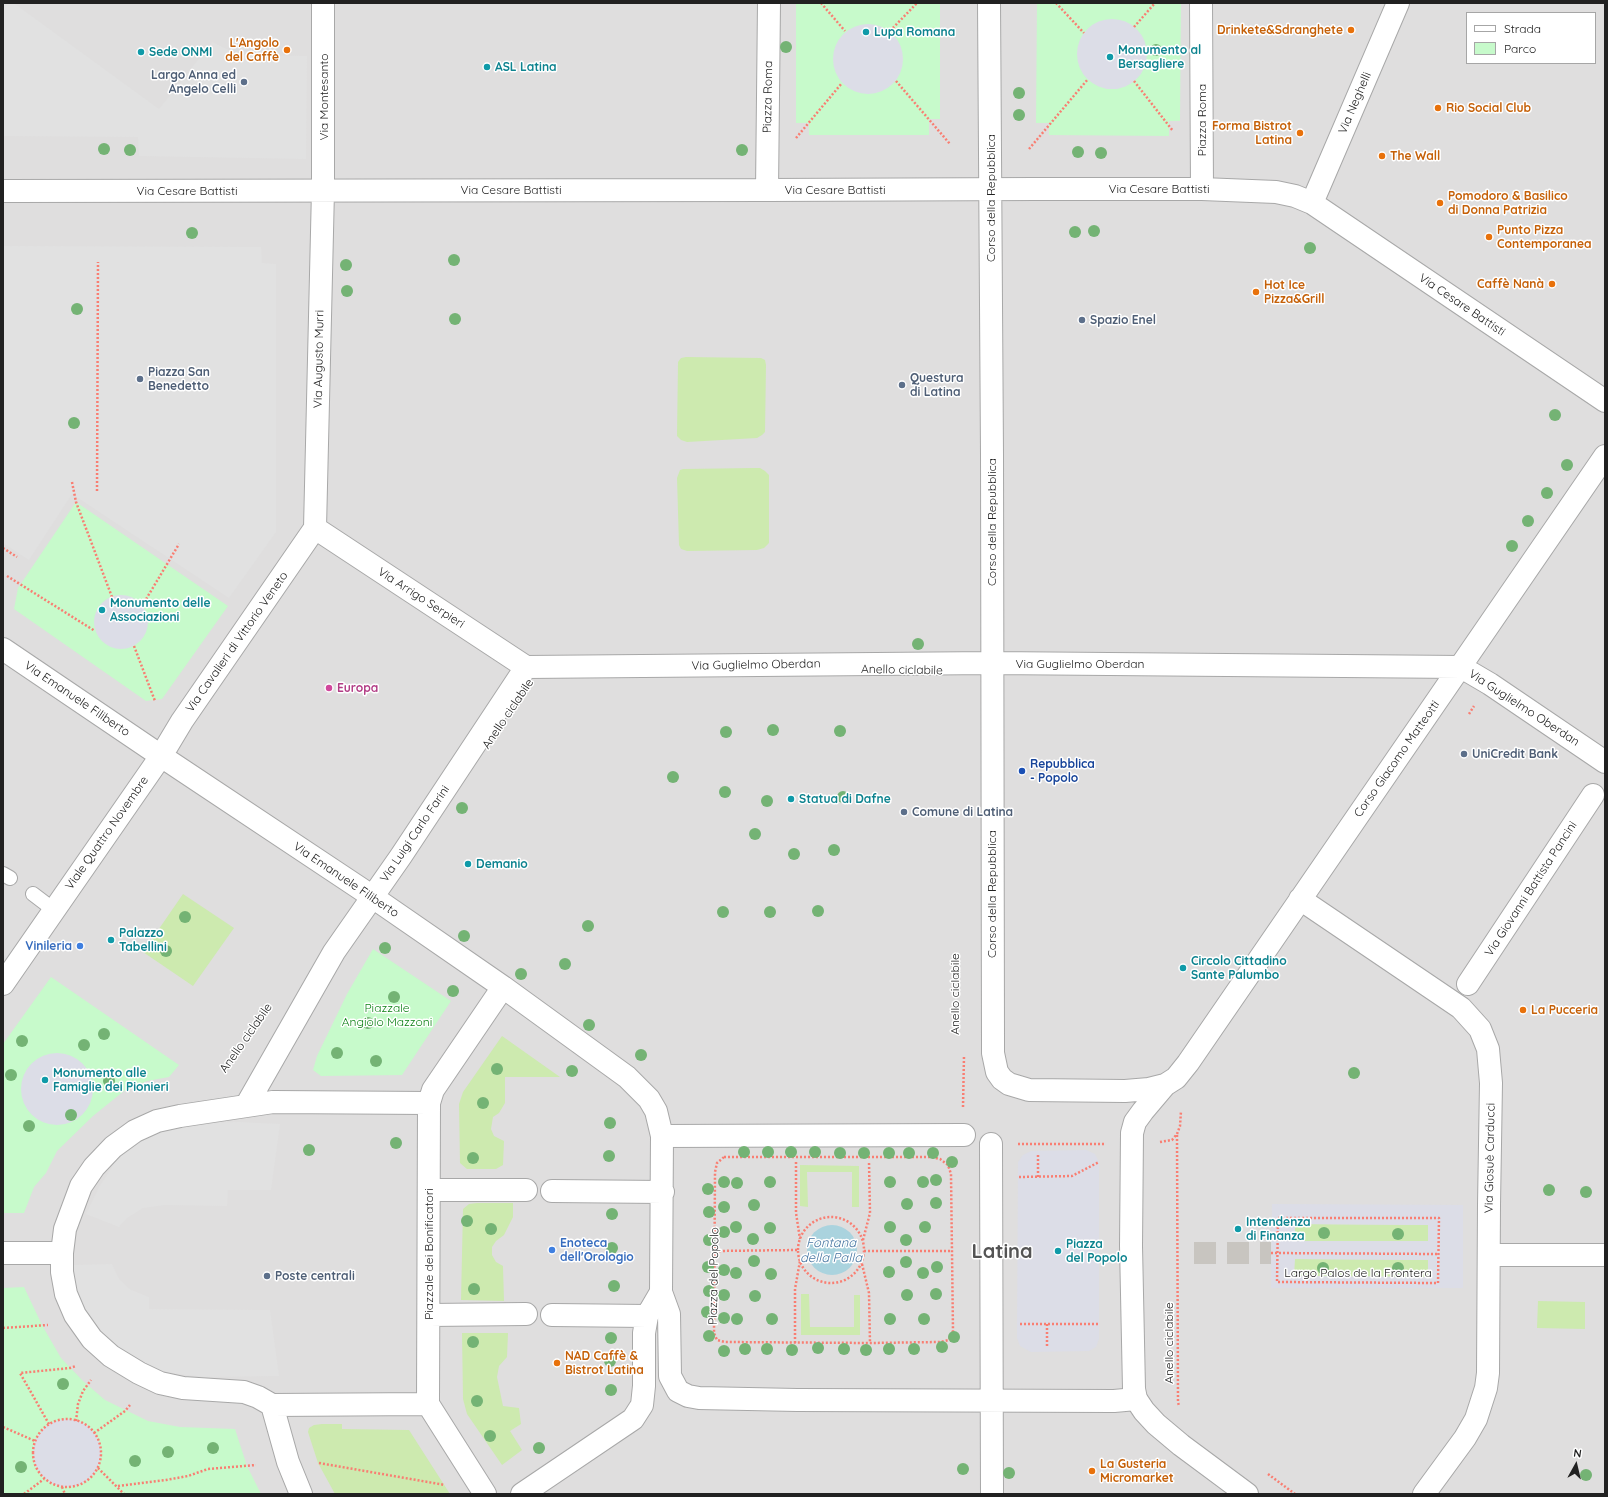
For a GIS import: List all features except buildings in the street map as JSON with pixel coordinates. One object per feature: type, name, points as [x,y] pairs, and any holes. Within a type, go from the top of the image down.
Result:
[{"type":"street","name":"Via Montesanto","points":[[323,3],[323,190]]},
{"type":"street","name":"Piazza Roma","points":[[767,190],[769,3]]},
{"type":"street","name":"Corso della Repubblica","points":[[989,3],[993,1053],[997,1072],[1006,1082],[1019,1088],[1040,1091],[1125,1091],[1149,1089],[1165,1085]]},
{"type":"street","name":"Piazza Roma","points":[[1201,3],[1202,189]]},
{"type":"street","name":"Via Neghelli","points":[[1312,203],[1398,3]]},
{"type":"street","name":"Via Cesare Battisti","points":[[3,191],[1202,189],[1276,192],[1295,196],[1312,203],[1605,401]]},
{"type":"street","name":"Via Augusto Murri","points":[[315,528],[323,190]]},
{"type":"street","name":"Corso Giacomo Matteotti","points":[[1165,1085],[1176,1078],[1188,1063],[1605,456]]},
{"type":"street","name":"Via Arrigo Serpieri","points":[[315,528],[526,667]]},
{"type":"street","name":"Via Cavalieri di Vittorio Veneto","points":[[161,756],[182,721],[315,528]]},
{"type":"street","name":"Via Emanuele Filiberto","points":[[3,649],[372,897],[503,987],[616,1069],[638,1086],[649,1099],[656,1111],[662,1136]]},
{"type":"street","name":"Via Guglielmo Oberdan","points":[[526,667],[992,663],[1461,667],[1490,684],[1605,762]]},
{"type":"street","name":"Via Luigi Carlo Farini","points":[[246,1106],[334,952],[401,856],[526,667]]},
{"type":"street","name":"Viale Quattro Novembre","points":[[3,984],[161,756]]},
{"type":"street","name":"Via Giovanni Battista Pancini","points":[[1468,984],[1593,794]]},
{"type":"street","name":"Via Giosuè Carducci","points":[[1300,899],[1460,1008],[1480,1029],[1488,1049],[1491,1083],[1488,1373],[1486,1388],[1476,1419],[1465,1438],[1424,1494]]},
{"type":"street","points":[[485,1494],[428,1404],[272,1405],[258,1396],[244,1392],[183,1388],[160,1383],[139,1373],[111,1356],[92,1339],[76,1315],[66,1294],[62,1272],[62,1253],[65,1229],[81,1186],[94,1167],[113,1147],[135,1131],[157,1121],[180,1116],[273,1102],[429,1103],[433,1090],[503,987]]},
{"type":"street","points":[[1165,1085],[1135,1122],[1131,1143],[1133,1381],[1136,1398],[1144,1411],[1167,1433],[1247,1494]]},
{"type":"street","name":"Piazzale dei Bonificatori","points":[[428,1404],[429,1103]]},
{"type":"street","points":[[964,1135],[662,1136],[663,1192],[661,1292],[669,1314],[670,1376],[678,1391],[688,1396],[699,1398],[797,1400],[1114,1401],[1136,1398]]},
{"type":"street","points":[[991,1144],[992,1494]]},
{"type":"street","points":[[429,1190],[526,1190]]},
{"type":"street","points":[[552,1191],[663,1192]]},
{"type":"street","points":[[3,1253],[62,1253]]},
{"type":"street","points":[[1489,1255],[1605,1255]]},
{"type":"street","points":[[522,1494],[633,1419],[642,1405],[644,1386],[644,1333],[647,1316],[661,1292]]},
{"type":"street","points":[[429,1315],[526,1314]]},
{"type":"street","points":[[552,1315],[647,1316]]},
{"type":"street","points":[[272,1405],[288,1462],[300,1494]]},
{"type":"lane","points":[[33,894],[54,910]]},
{"type":"path","points":[[821,3],[845,31]]},
{"type":"path","points":[[890,31],[917,3]]},
{"type":"path","points":[[1056,3],[1084,33]]},
{"type":"path","points":[[1134,27],[1155,3]]},
{"type":"path","points":[[1029,148],[1088,79]]},
{"type":"path","points":[[896,81],[950,144]]},
{"type":"path","points":[[1134,81],[1178,137]]},
{"type":"path","points":[[794,141],[842,83]]},
{"type":"path","points":[[97,491],[98,262]]},
{"type":"path","points":[[72,482],[76,502],[112,597]]},
{"type":"path","points":[[142,606],[179,544]]},
{"type":"path","points":[[3,548],[17,558]]},
{"type":"path","points":[[7,576],[95,631]]},
{"type":"path","points":[[134,646],[155,701]]},
{"type":"path","name":"Anello ciclabile","points":[[964,1048],[964,1135]]},
{"type":"path","name":"Anello ciclabile","points":[[1180,1408],[1178,1402],[1177,1134],[1182,1106]]},
{"type":"path","points":[[991,1144],[1166,1142],[1172,1140],[1177,1134]]},
{"type":"path","points":[[1038,1154],[1038,1177]]},
{"type":"path","name":"Piazza del Popolo","points":[[724,1157],[796,1157],[932,1157],[940,1159],[948,1165],[951,1174],[953,1330],[949,1340],[940,1342],[870,1343],[725,1342],[717,1340],[714,1333],[715,1172],[717,1163],[724,1157]]},
{"type":"path","points":[[796,1157],[796,1213],[800,1240]]},
{"type":"path","points":[[869,1158],[870,1213],[863,1240],[864,1251],[862,1263],[869,1293],[870,1343]]},
{"type":"path","points":[[1018,1177],[1072,1176],[1099,1162]]},
{"type":"path","points":[[862,1263],[856,1272],[849,1278],[840,1282],[830,1283],[820,1281],[812,1277],[804,1270],[800,1261],[798,1250],[804,1230],[821,1218],[832,1217],[842,1219],[851,1224],[858,1231],[863,1240]]},
{"type":"path","name":"Largo Palos de la Frontera","points":[[1278,1218],[1439,1218],[1438,1283],[1277,1282],[1277,1254],[1278,1218]]},
{"type":"path","points":[[715,1250],[798,1250]]},
{"type":"path","points":[[864,1251],[951,1251]]},
{"type":"path","name":"Largo Palos de la Frontera","points":[[1271,1253],[1439,1254]]},
{"type":"path","points":[[795,1343],[795,1288],[800,1261]]},
{"type":"path","points":[[1017,1324],[1099,1324]]},
{"type":"path","points":[[1047,1324],[1047,1346]]},
{"type":"path","points":[[3,1328],[49,1325]]},
{"type":"path","points":[[49,1424],[20,1373],[70,1368],[76,1366]]},
{"type":"path","points":[[76,1420],[78,1404],[83,1390],[91,1380]]},
{"type":"path","points":[[94,1433],[125,1411],[130,1405]]},
{"type":"path","points":[[59,1420],[76,1420],[82,1422],[94,1433],[100,1445],[101,1455],[98,1468],[92,1476],[79,1485],[62,1487],[44,1479],[36,1467],[33,1449],[35,1441],[41,1431],[49,1424],[59,1420]]},
{"type":"path","points":[[3,1427],[35,1441]]},
{"type":"path","points":[[318,1463],[444,1485],[451,1481]]},
{"type":"path","points":[[118,1486],[188,1476],[208,1469],[256,1465]]},
{"type":"path","points":[[98,1468],[118,1486],[124,1494]]},
{"type":"path","points":[[1265,1472],[1295,1494]]},
{"type":"path","points":[[24,1494],[44,1479]]},
{"type":"path","points":[[62,1487],[65,1494]]},
{"type":"shaded area","points":[[3,3],[1605,3],[1605,1494],[3,1494]]},
{"type":"shaded area","points":[[3,3],[15,4],[159,109],[212,42],[239,55],[307,56],[306,159],[139,156],[138,137],[3,136]]},
{"type":"shaded area","points":[[1112,19],[1131,25],[1141,35],[1147,54],[1141,73],[1131,83],[1112,89],[1093,83],[1083,73],[1077,54],[1083,35],[1093,25]]},
{"type":"shaded area","points":[[861,24],[875,24],[888,30],[897,39],[901,45],[903,59],[901,73],[893,84],[882,92],[875,94],[861,94],[854,92],[843,84],[835,73],[833,66],[833,52],[835,45],[843,34],[854,26]]},
{"type":"shaded area","name":"Piazza San Benedetto","points":[[3,246],[261,247],[262,263],[276,264],[276,532],[229,598],[72,494],[29,560],[3,543]]},
{"type":"shaded area","points":[[121,595],[131,597],[140,603],[146,612],[148,622],[146,632],[140,641],[131,647],[121,649],[111,647],[102,641],[96,632],[94,622],[96,612],[102,603],[111,597]]},
{"type":"shaded area","points":[[57,1053],[77,1059],[87,1069],[93,1089],[87,1109],[77,1119],[57,1125],[37,1119],[27,1109],[21,1089],[27,1069],[37,1059]]},
{"type":"shaded area","points":[[239,1122],[280,1124],[271,1190],[228,1190],[227,1206],[164,1205],[143,1208],[127,1218],[119,1227],[86,1214],[99,1187],[114,1164],[128,1148],[143,1138],[158,1132],[199,1123]]},
{"type":"shaded area","name":"Piazza del Popolo","points":[[1086,1150],[1095,1154],[1099,1162],[1099,1339],[1096,1347],[1089,1351],[1031,1352],[1020,1346],[1017,1338],[1018,1162],[1023,1155],[1031,1151]]},
{"type":"shaded area","points":[[1272,1204],[1463,1205],[1463,1288],[1271,1288]],"holes":[[[1295,1224],[1428,1225],[1428,1241],[1295,1241]],[[1295,1259],[1428,1260],[1428,1277],[1294,1276]]]},
{"type":"shaded area","points":[[112,1264],[119,1279],[131,1290],[149,1297],[149,1309],[270,1310],[279,1376],[205,1377],[179,1374],[161,1371],[142,1363],[125,1352],[109,1340],[89,1318],[79,1300],[73,1283],[72,1265]]},
{"type":"shaded area","points":[[67,1419],[80,1422],[91,1429],[98,1440],[101,1453],[98,1466],[91,1477],[80,1484],[67,1487],[54,1484],[43,1477],[36,1466],[33,1453],[36,1440],[43,1429],[54,1422]]},
{"type":"green space","points":[[796,3],[940,3],[940,119],[929,119],[929,135],[809,135],[809,123],[796,123]]},
{"type":"green space","points":[[1037,3],[1181,3],[1180,121],[1169,121],[1169,136],[1049,135],[1049,123],[1036,123]]},
{"type":"green space","points":[[681,358],[761,358],[765,360],[765,432],[757,438],[687,442],[681,440],[677,436],[678,362]]},
{"type":"green space","points":[[760,468],[769,475],[769,543],[764,548],[757,550],[687,551],[681,549],[679,545],[677,478],[680,470]]},
{"type":"green space","points":[[76,502],[228,606],[162,699],[146,701],[14,609],[18,588]]},
{"type":"green space","points":[[183,894],[234,928],[193,986],[143,952]]},
{"type":"green space","name":"Piazzale Angiolo Mazzoni","points":[[373,949],[451,1001],[402,1075],[321,1076],[313,1070],[317,1056],[347,994]]},
{"type":"green space","points":[[51,977],[179,1065],[169,1077],[147,1081],[124,1091],[93,1116],[57,1151],[46,1173],[34,1187],[24,1213],[3,1213],[3,1044]]},
{"type":"green space","points":[[502,1036],[560,1077],[505,1077],[505,1103],[499,1113],[493,1117],[491,1129],[494,1136],[504,1141],[503,1165],[496,1169],[467,1169],[460,1163],[459,1104],[463,1092]]},
{"type":"green space","points":[[800,1165],[859,1166],[859,1207],[852,1207],[852,1172],[807,1172],[808,1207],[800,1206]]},
{"type":"green space","points":[[513,1203],[513,1217],[504,1235],[496,1241],[492,1247],[492,1255],[496,1262],[503,1266],[504,1301],[461,1300],[463,1209],[469,1204]]},
{"type":"green space","points":[[1295,1224],[1428,1225],[1428,1242],[1295,1241]]},
{"type":"green space","points":[[1294,1259],[1428,1260],[1428,1277],[1294,1276]]},
{"type":"green space","points":[[24,1287],[42,1325],[61,1358],[83,1381],[105,1400],[148,1421],[180,1427],[235,1429],[247,1466],[261,1494],[3,1494],[3,1288]]},
{"type":"green space","points":[[801,1294],[809,1294],[810,1327],[854,1327],[854,1295],[860,1295],[860,1335],[801,1335]]},
{"type":"green space","points":[[1538,1301],[1585,1302],[1585,1329],[1537,1328]]},
{"type":"green space","points":[[462,1333],[508,1333],[507,1357],[499,1366],[497,1377],[503,1406],[519,1408],[521,1424],[510,1431],[522,1450],[502,1465],[467,1414],[463,1399]]},
{"type":"green space","points":[[342,1424],[342,1429],[409,1430],[450,1494],[335,1494],[318,1463],[308,1432],[309,1428],[314,1425]]},
{"type":"water","name":"Fontana della Palla","points":[[832,1225],[846,1229],[853,1236],[857,1250],[853,1264],[846,1271],[832,1275],[818,1271],[811,1264],[807,1250],[811,1236],[818,1229]]},
{"type":"tunnel","points":[[1194,1253],[1271,1253]]},
{"type":"place","name":"Drinkete&Sdranghete","points":[[1351,30]]},
{"type":"place","name":"Lupa Romana","points":[[866,32]]},
{"type":"place","name":"L'Angolo del Caffè","points":[[287,50]]},
{"type":"place","name":"Sede ONMI","points":[[141,52]]},
{"type":"place","name":"Monumento al Bersagliere","points":[[1110,57]]},
{"type":"place","name":"ASL Latina","points":[[487,67]]},
{"type":"place","name":"Largo Anna ed Angelo Celli","points":[[244,82]]},
{"type":"place","name":"Rio Social Club","points":[[1438,108]]},
{"type":"place","name":"Forma Bistrot Latina","points":[[1300,133]]},
{"type":"place","name":"The Wall","points":[[1382,156]]},
{"type":"place","name":"Pomodoro & Basilico di Donna Patrizia","points":[[1440,203]]},
{"type":"place","name":"Punto Pizza Contemporanea","points":[[1489,237]]},
{"type":"place","name":"Caffè Nanà","points":[[1552,284]]},
{"type":"place","name":"Hot Ice Pizza&Grill","points":[[1256,292]]},
{"type":"place","name":"Spazio Enel","points":[[1082,320]]},
{"type":"place","name":"Piazza San Benedetto","points":[[140,379]]},
{"type":"place","name":"Questura di Latina","points":[[902,385]]},
{"type":"place","name":"Monumento delle Associazioni","points":[[102,610]]},
{"type":"place","name":"Europa","points":[[329,688]]},
{"type":"place","name":"UniCredit Bank","points":[[1464,754]]},
{"type":"place","name":"Repubblica - Popolo","points":[[1022,771]]},
{"type":"place","name":"Statua di Dafne","points":[[791,799]]},
{"type":"place","name":"Comune di Latina","points":[[904,812]]},
{"type":"place","name":"Demanio","points":[[468,864]]},
{"type":"place","name":"Palazzo Tabellini","points":[[111,940]]},
{"type":"place","name":"Vinileria","points":[[80,946]]},
{"type":"place","name":"Circolo Cittadino Sante Palumbo","points":[[1183,968]]},
{"type":"place","name":"La Pucceria","points":[[1523,1010]]},
{"type":"place","name":"Monumento alle Famiglie dei Pionieri","points":[[45,1080]]},
{"type":"place","name":"Intendenza di Finanza","points":[[1238,1229]]},
{"type":"place","name":"Enoteca dell'Orologio","points":[[552,1250]]},
{"type":"place","name":"Piazza del Popolo","points":[[1058,1251]]},
{"type":"place","name":"Poste centrali","points":[[267,1276]]},
{"type":"place","name":"NAD Caffè & Bistrot Latina","points":[[557,1363]]},
{"type":"place","name":"La Gusteria Micromarket","points":[[1092,1471]]},
{"type":"district","name":"Latina","points":[[1002,1252]]}]
